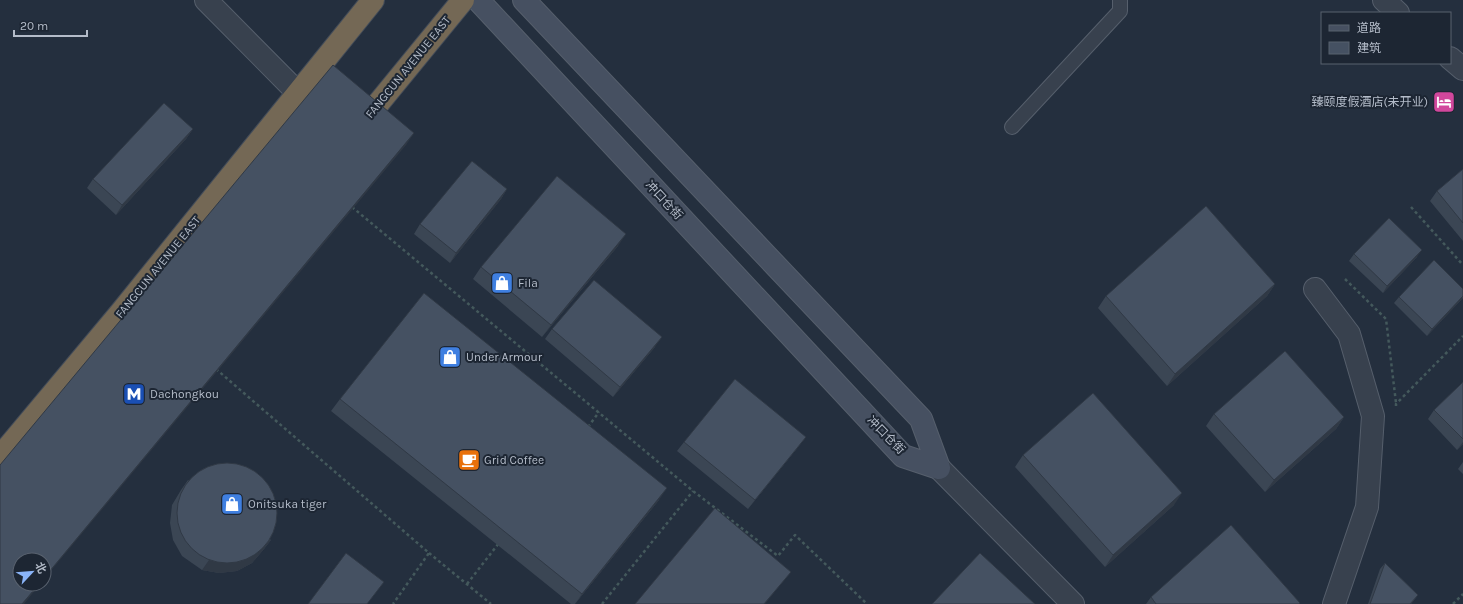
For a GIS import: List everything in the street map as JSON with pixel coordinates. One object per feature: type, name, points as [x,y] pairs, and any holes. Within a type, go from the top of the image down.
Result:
[{"type":"highway","name":"FANGCUN AVENUE EAST","points":[[0,458],[122,311],[373,0]]},
{"type":"highway","name":"FANGCUN AVENUE EAST","points":[[346,142],[463,0]]},
{"type":"street","points":[[206,0],[298,93]]},
{"type":"street","name":"冲口仓街","points":[[478,0],[903,456],[939,468]]},
{"type":"street","points":[[524,0],[921,419],[939,468],[1073,604]]},
{"type":"street","points":[[1384,0],[1397,12]]},
{"type":"street","points":[[1451,59],[1463,69]]},
{"type":"street","points":[[1315,289],[1348,334],[1374,416],[1367,507],[1334,604]]},
{"type":"lane","points":[[1012,127],[1120,11],[1120,0]]},
{"type":"path","points":[[351,206],[694,491],[778,556],[795,535],[867,604]]},
{"type":"path","points":[[1411,207],[1463,265]]},
{"type":"path","points":[[1345,279],[1386,319],[1396,411]]},
{"type":"path","points":[[1396,404],[1463,336]]},
{"type":"path","points":[[216,369],[429,553],[491,604]]},
{"type":"path","points":[[585,431],[599,412]]},
{"type":"path","points":[[602,604],[694,491]]},
{"type":"path","points":[[467,584],[500,541]]},
{"type":"path","points":[[393,604],[429,553]]},
{"type":"path","points":[[1453,604],[1463,594]]},
{"type":"building","points":[[333,65],[414,133],[52,568],[52,552],[12,552],[12,592],[32,592],[22,604],[0,604],[0,465]]},
{"type":"building","points":[[164,103],[193,129],[122,205],[93,179]]},
{"type":"building","points":[[472,161],[507,189],[456,253],[420,224]]},
{"type":"building","points":[[1463,169],[1463,223],[1437,191]]},
{"type":"building","points":[[557,176],[626,234],[551,325],[481,267]]},
{"type":"building","points":[[1206,206],[1275,284],[1175,374],[1106,296]]},
{"type":"building","points":[[1389,218],[1422,250],[1387,286],[1354,254]]},
{"type":"building","points":[[1434,260],[1463,289],[1463,296],[1432,329],[1399,297]]},
{"type":"building","points":[[594,280],[662,337],[620,387],[552,329]]},
{"type":"building","points":[[424,293],[667,488],[582,594],[340,399]]},
{"type":"building","points":[[1285,351],[1344,417],[1274,480],[1214,414]]},
{"type":"building","points":[[735,379],[806,437],[755,500],[684,442]]},
{"type":"building","points":[[1463,382],[1463,439],[1434,410]]},
{"type":"building","points":[[1093,393],[1182,493],[1113,555],[1023,455]]},
{"type":"building","points":[[217,463],[237,463],[246,466],[263,477],[274,494],[277,503],[277,523],[274,532],[263,549],[246,560],[237,563],[217,563],[199,555],[191,549],[185,541],[177,523],[177,503],[185,485],[191,477],[199,471]]},
{"type":"building","points":[[715,508],[791,572],[764,604],[635,604]]},
{"type":"building","points":[[1231,525],[1300,603],[1156,604],[1151,597]]},
{"type":"building","points":[[346,553],[384,582],[367,604],[308,604]]},
{"type":"building","points":[[980,553],[1035,604],[932,604]]},
{"type":"building","points":[[1385,563],[1418,595],[1410,604],[1370,604]]},
{"type":"place","name":"臻颐度假酒店(未开业)","points":[[1444,102]]},
{"type":"place","name":"Fila","points":[[502,283]]},
{"type":"place","name":"Under Armour","points":[[450,357]]},
{"type":"place","name":"Dachongkou","points":[[134,394]]},
{"type":"place","name":"Grid Coffee","points":[[469,460]]},
{"type":"place","name":"Onitsuka tiger","points":[[232,504]]}]
